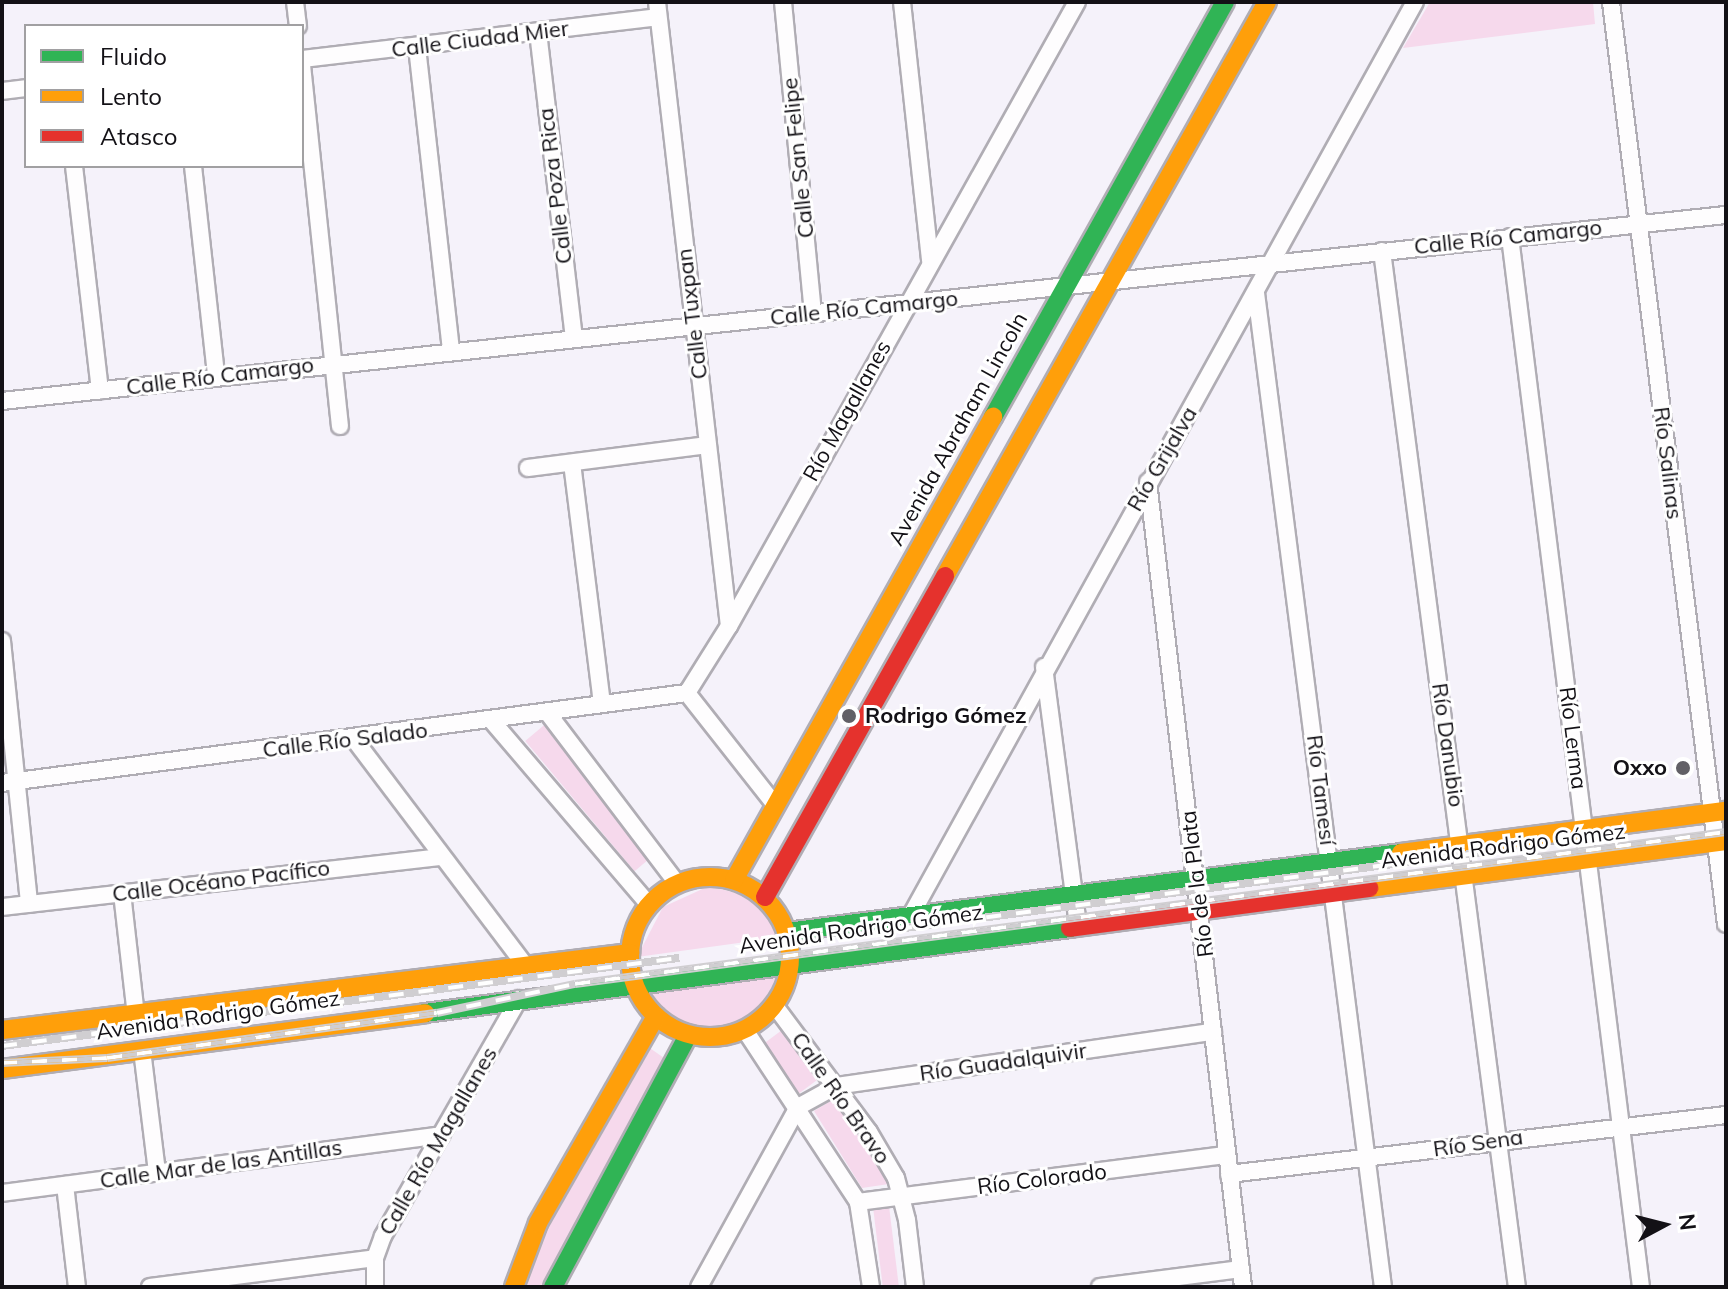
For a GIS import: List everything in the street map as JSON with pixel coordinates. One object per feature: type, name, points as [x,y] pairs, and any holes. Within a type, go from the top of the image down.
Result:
[{"type":"main road","name":"Avenida Abraham Lincoln","points":[[734,880],[1225,2]]},
{"type":"main road","points":[[765,897],[1267,2]]},
{"type":"main road","name":"Avenida Rodrigo Gómez","points":[[787,932],[1585,831],[1719,811]]},
{"type":"main road","name":"Avenida Rodrigo Gómez","points":[[2,1069],[791,962],[1721,842]]},
{"type":"main road","points":[[715,876],[734,880],[765,897],[787,932],[791,962],[775,1006],[745,1030],[709,1038],[688,1035],[656,1016],[635,984],[630,953],[649,905],[677,883],[715,876]]},
{"type":"main road","name":"Avenida Rodrigo Gómez","points":[[2,1030],[630,953]]},
{"type":"main road","points":[[514,1287],[538,1223],[656,1016]]},
{"type":"main road","points":[[555,1282],[688,1035]]},
{"type":"street","points":[[295,2],[298,24]]},
{"type":"street","name":"Calle San Felipe","points":[[783,2],[813,313]]},
{"type":"street","points":[[902,2],[930,260]]},
{"type":"street","name":"Río Magallanes","points":[[687,693],[729,626],[906,303],[1077,2]]},
{"type":"street","name":"Río Grijalva","points":[[910,917],[1044,667],[1256,293],[1415,2]]},
{"type":"street","name":"Río Salinas","points":[[1611,2],[1638,224],[1719,811],[1726,924]]},
{"type":"street","name":"Calle Ciudad Mier","points":[[304,59],[538,32],[658,10]]},
{"type":"street","name":"Calle Tuxpan","points":[[658,10],[692,328],[729,626]]},
{"type":"street","name":"Calle Poza Rica","points":[[538,32],[574,339]]},
{"type":"street","points":[[417,47],[451,352]]},
{"type":"street","points":[[304,84],[340,426]]},
{"type":"street","points":[[2,91],[24,88]]},
{"type":"street","points":[[74,168],[100,390]]},
{"type":"street","points":[[193,168],[216,376]]},
{"type":"street","name":"Calle Río Camargo","points":[[2,401],[1726,215]]},
{"type":"street","name":"Río Lerma","points":[[1510,237],[1641,1287]]},
{"type":"street","name":"Río Danubio","points":[[1382,251],[1517,1287]]},
{"type":"street","name":"Río Tamesí","points":[[1256,293],[1383,1287]]},
{"type":"street","points":[[528,468],[708,445]]},
{"type":"street","points":[[572,463],[602,703]]},
{"type":"street","name":"Río de la Plata","points":[[1148,482],[1201,909],[1243,1287]]},
{"type":"street","points":[[2,641],[8,782],[29,904]]},
{"type":"street","points":[[1044,667],[1078,926]]},
{"type":"street","points":[[687,693],[775,805]]},
{"type":"street","name":"Calle Río Salado","points":[[8,782],[492,721],[687,693]]},
{"type":"street","points":[[547,712],[677,883]]},
{"type":"street","points":[[492,721],[649,905]]},
{"type":"street","points":[[354,739],[440,857],[525,965]]},
{"type":"street","name":"Calle Océano Pacífico","points":[[2,907],[440,857]]},
{"type":"street","points":[[122,893],[136,1015]]},
{"type":"street","name":"Calle Río Magallanes","points":[[375,1287],[375,1258],[519,999]]},
{"type":"street","name":"Calle Río Bravo","points":[[775,1006],[836,1086],[887,1161],[903,1196],[915,1287]]},
{"type":"street","name":"Calle Río Bravo","points":[[745,1030],[858,1202],[871,1287]]},
{"type":"street","name":"Río Guadalquivir","points":[[798,1107],[836,1086],[1213,1032]]},
{"type":"street","points":[[142,1050],[157,1173]]},
{"type":"street","points":[[699,1287],[798,1107]]},
{"type":"street","name":"Río Sena","points":[[1229,1174],[1499,1139],[1726,1115]]},
{"type":"street","name":"Calle Mar de las Antillas","points":[[2,1193],[441,1135]]},
{"type":"street","name":"Río Colorado","points":[[858,1202],[1227,1155]]},
{"type":"street","points":[[65,1185],[77,1287]]},
{"type":"street","points":[[150,1287],[375,1258]]},
{"type":"street","points":[[1100,1287],[1241,1269]]},
{"type":"shaded area","points":[[1430,2],[1593,2],[1595,24],[1403,48]]},
{"type":"shaded area","points":[[549,721],[658,851],[635,871],[525,741]]},
{"type":"shaded area","points":[[709,886],[755,898],[774,918],[782,937],[637,957],[663,907]]},
{"type":"shaded area","points":[[779,973],[759,1012],[732,1029],[714,1032],[673,1022],[646,992]]},
{"type":"shaded area","points":[[782,1030],[819,1079],[796,1096],[760,1047]]},
{"type":"shaded area","points":[[644,1044],[667,1060],[541,1287],[519,1287],[541,1223]]},
{"type":"shaded area","points":[[834,1099],[889,1184],[862,1188],[814,1111]]},
{"type":"shaded area","points":[[889,1206],[899,1287],[883,1287],[873,1208]]},
{"type":"railway","points":[[2,1063],[107,1058],[437,1013],[575,984],[1726,832]]},
{"type":"railway","points":[[897,929],[1500,850]]},
{"type":"railway","points":[[2,1046],[679,958]]},
{"type":"traffic: fast","points":[[993,417],[1225,2]]},
{"type":"traffic: fast","points":[[787,932],[1401,853]]},
{"type":"traffic: fast","points":[[425,1013],[1070,928]]},
{"type":"traffic: fast","points":[[553,1287],[688,1035]]},
{"type":"traffic: slow","points":[[945,576],[1267,2]]},
{"type":"traffic: slow","points":[[734,880],[993,417]]},
{"type":"traffic: slow","points":[[1401,853],[1726,811]]},
{"type":"traffic: slow","points":[[1369,888],[1726,841]]},
{"type":"traffic: slow","points":[[710,877],[741,883],[767,900],[784,926],[790,957],[784,988],[767,1014],[741,1031],[710,1037],[679,1031],[653,1014],[636,988],[630,957],[636,926],[653,900],[679,883],[710,877]]},
{"type":"traffic: slow","points":[[2,1030],[630,953]]},
{"type":"traffic: slow","points":[[2,1069],[425,1013]]},
{"type":"traffic: slow","points":[[514,1287],[538,1223],[656,1016]]},
{"type":"traffic: jam","points":[[765,897],[945,576]]},
{"type":"traffic: jam","points":[[1070,928],[1369,888]]},
{"type":"place","name":"Rodrigo Gómez","points":[[849,716]]},
{"type":"place","name":"Oxxo","points":[[1683,768]]}]
